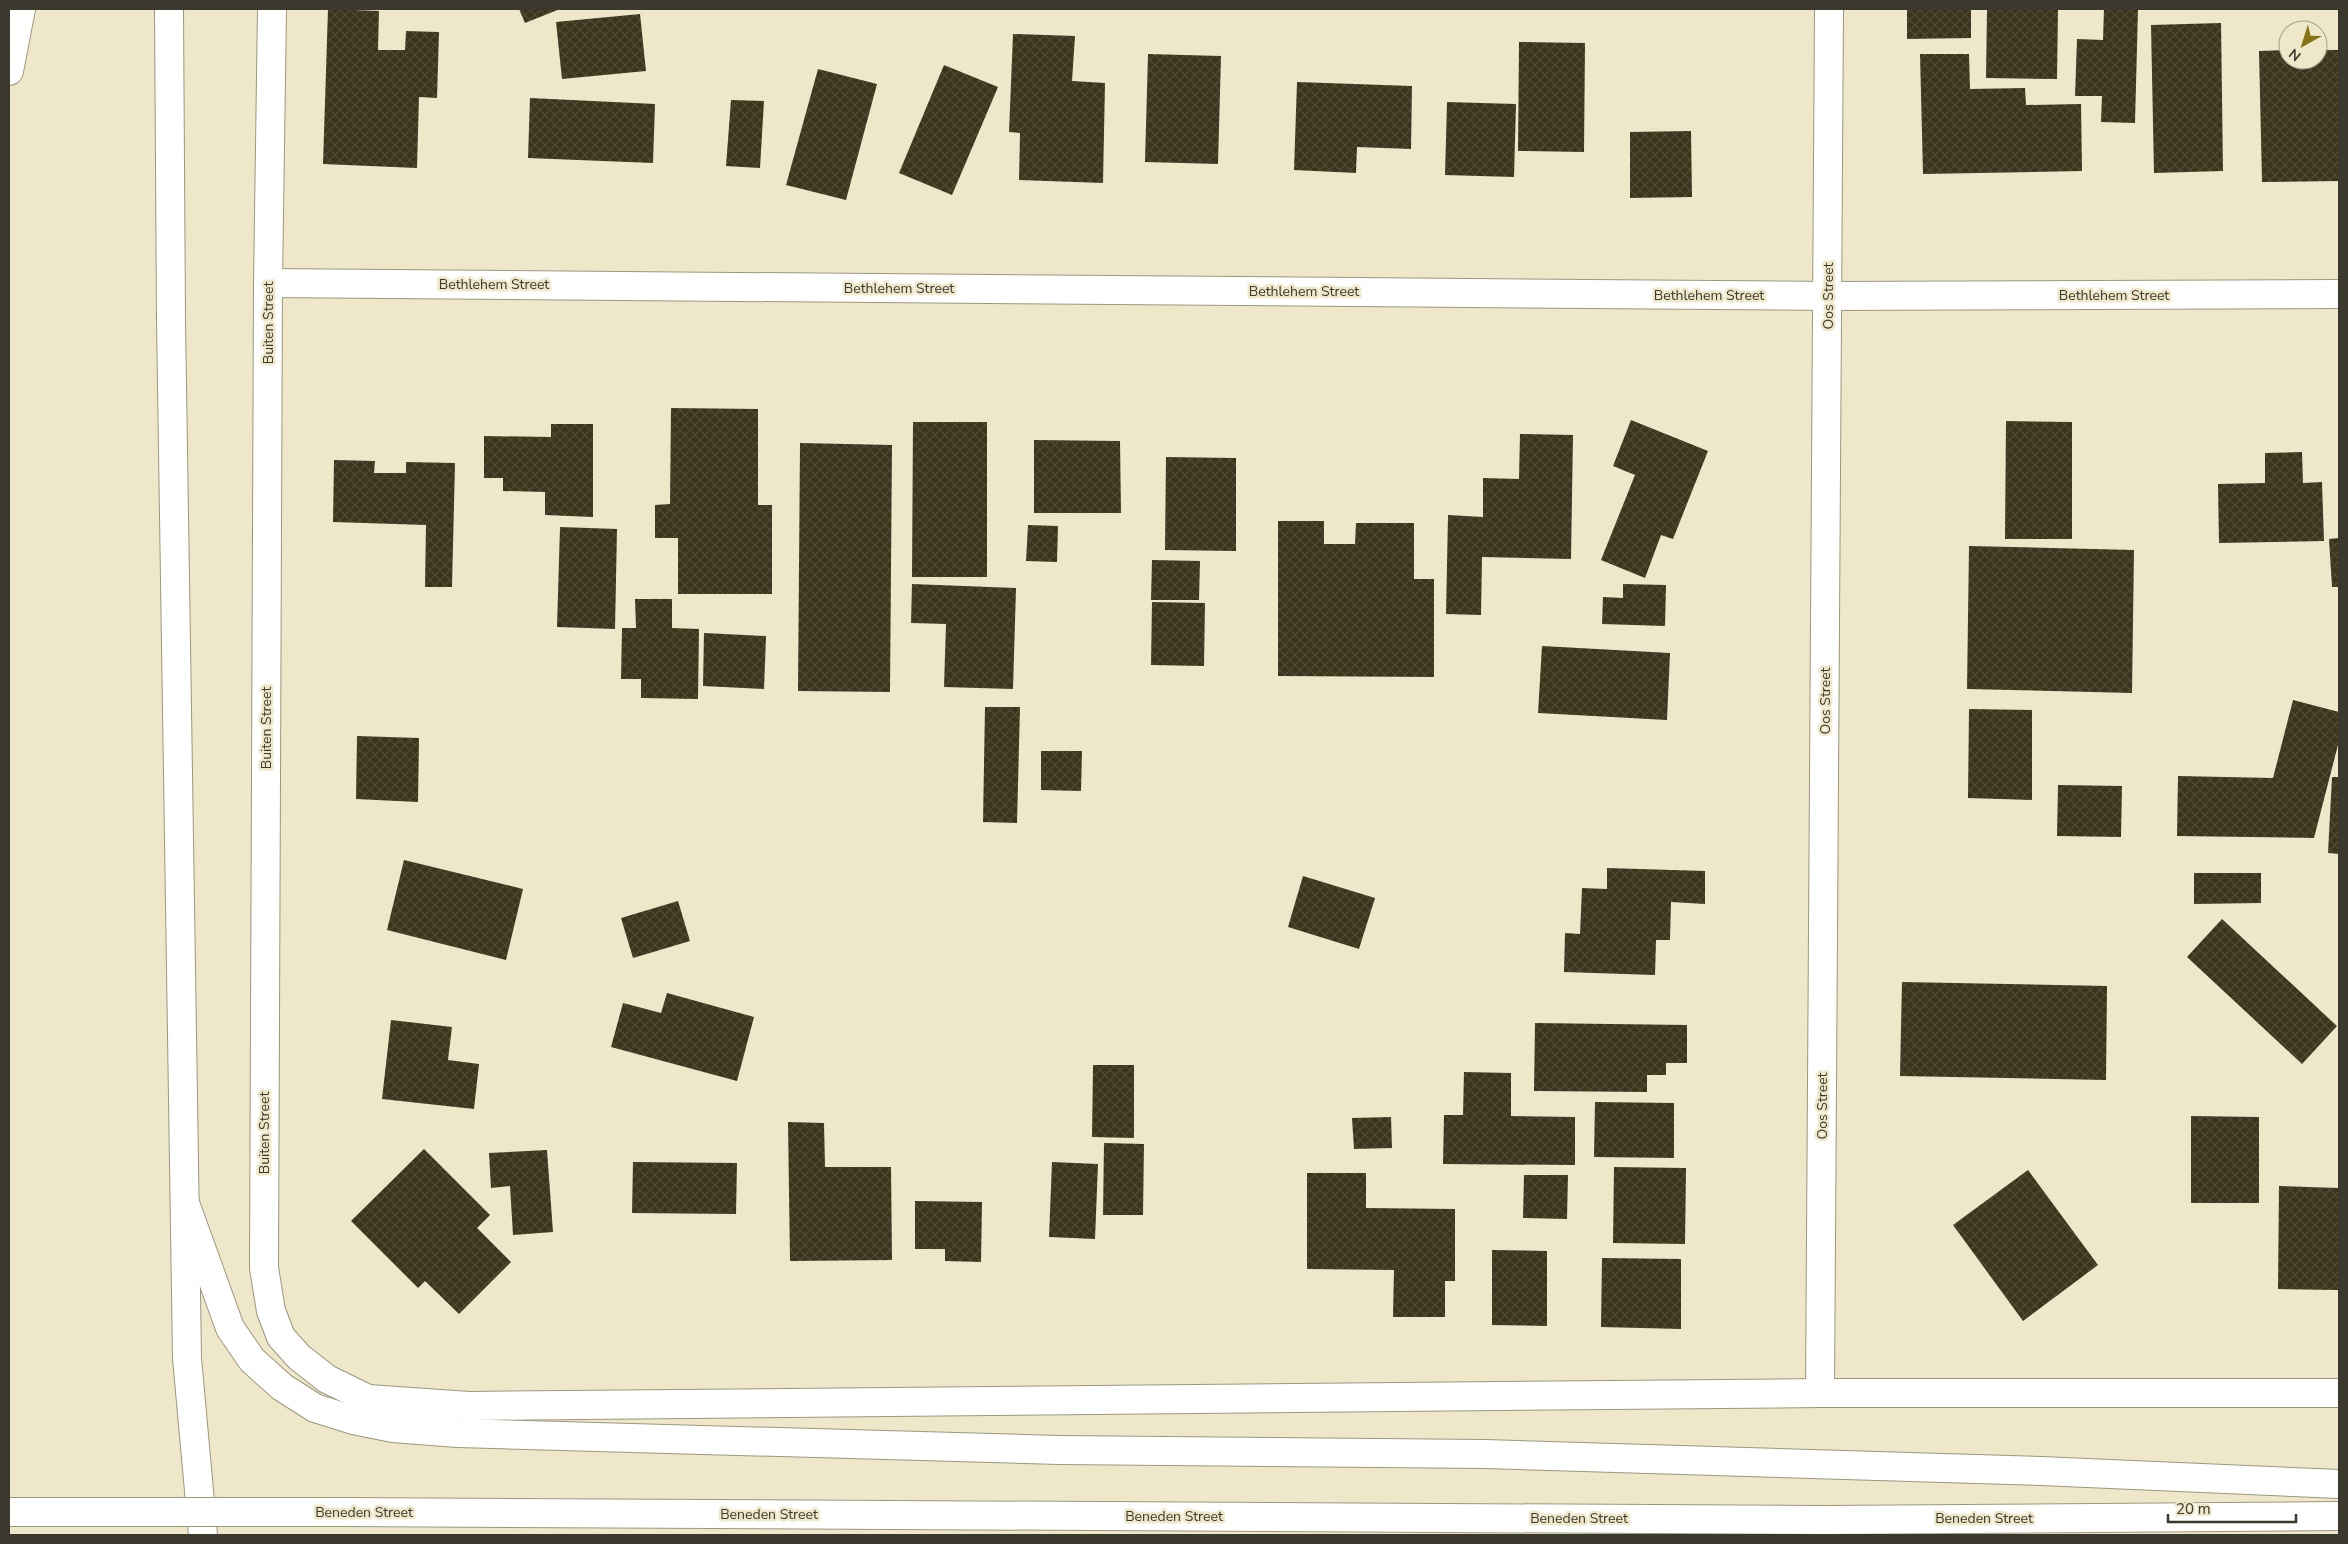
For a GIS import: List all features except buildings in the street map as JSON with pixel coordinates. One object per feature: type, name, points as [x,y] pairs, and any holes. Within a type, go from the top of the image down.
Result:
[{"type":"street","points":[[9,70],[21,9]]},
{"type":"street","points":[[169,9],[170,320],[187,1358],[203,1535]]},
{"type":"street","name":"Buiten Street","points":[[272,9],[268,282],[264,1268],[271,1310],[281,1337],[299,1357],[328,1379],[368,1399],[469,1406],[1820,1393]]},
{"type":"street","name":"Oos Street","points":[[1820,1393],[1828,296],[1828,9]]},
{"type":"street","name":"Bethlehem Street","points":[[268,282],[1828,296],[2339,294]]},
{"type":"street","points":[[185,1203],[230,1328],[252,1360],[282,1387],[315,1408],[353,1420],[393,1428],[468,1434],[1059,1450],[1495,1455],[2041,1471],[2339,1484]]},
{"type":"street","points":[[1820,1393],[2339,1393]]},
{"type":"street","name":"Beneden Street","points":[[9,1512],[1826,1520],[2339,1516]]}]
